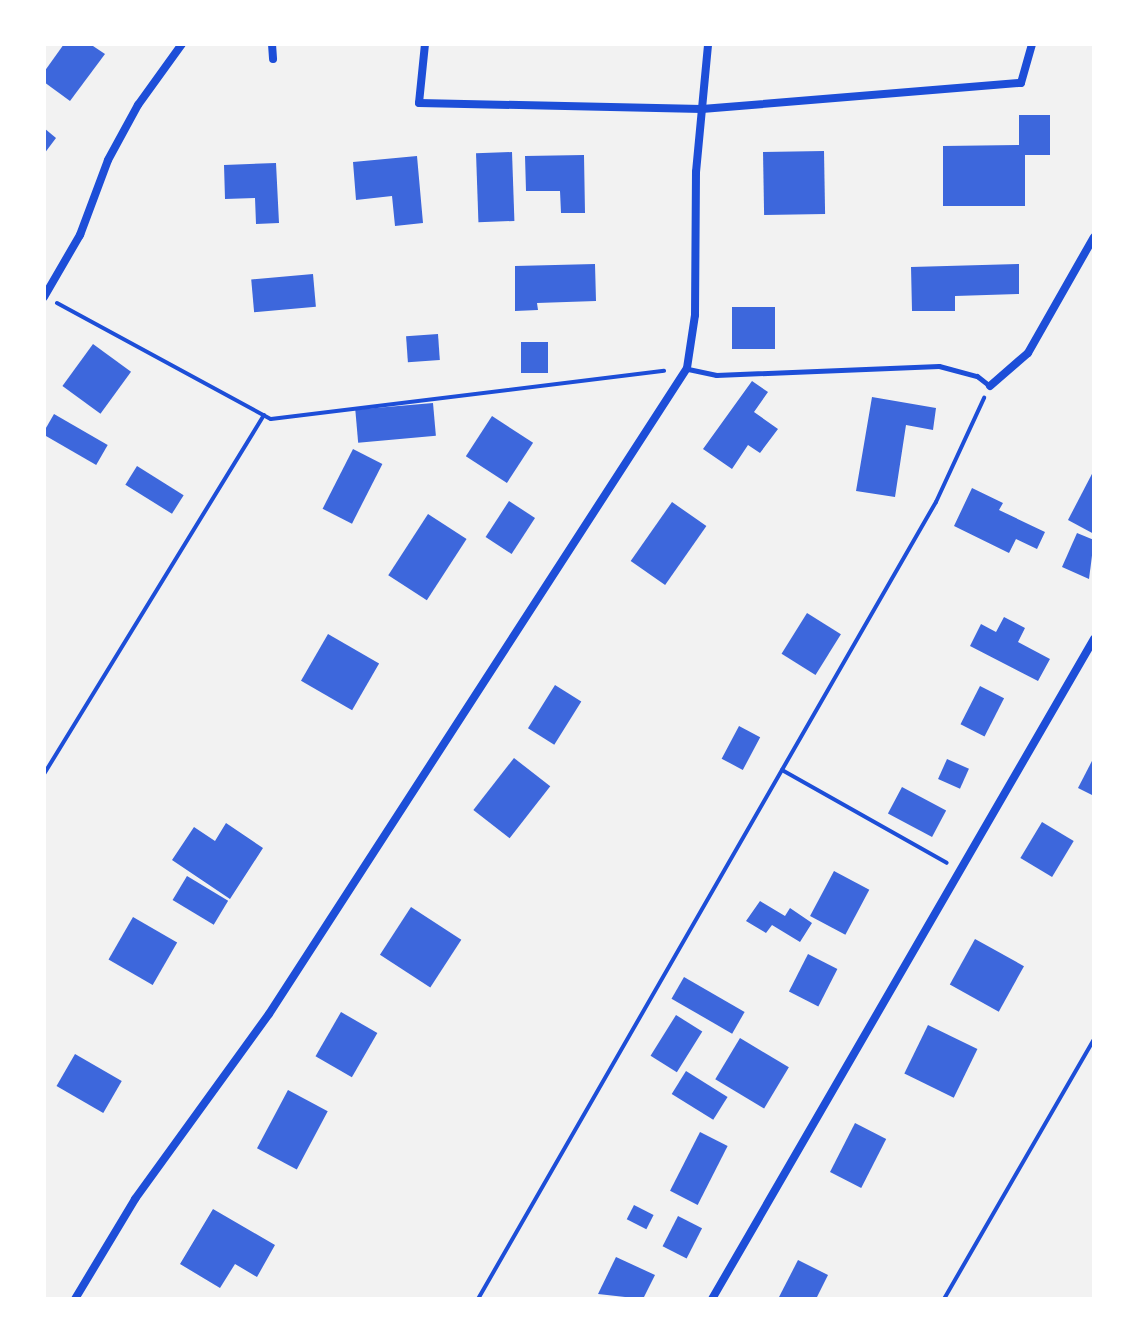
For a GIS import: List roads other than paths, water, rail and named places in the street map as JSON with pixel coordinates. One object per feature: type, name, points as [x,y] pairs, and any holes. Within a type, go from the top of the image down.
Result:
[{"type":"street","points":[[44,296],[80,235],[123,133],[182,44]]},
{"type":"street","points":[[272,44],[273,59]]},
{"type":"street","points":[[425,44],[419,103],[702,109],[1021,83],[1032,44]]},
{"type":"street","points":[[75,1299],[135,1199],[277,1001],[687,368],[695,315],[702,109],[708,44]]},
{"type":"street","points":[[990,386],[1028,353],[1094,237]]},
{"type":"street","points":[[712,1299],[1094,639]]},
{"type":"lane","points":[[687,368],[716,375],[939,366],[977,376],[990,386]]}]
